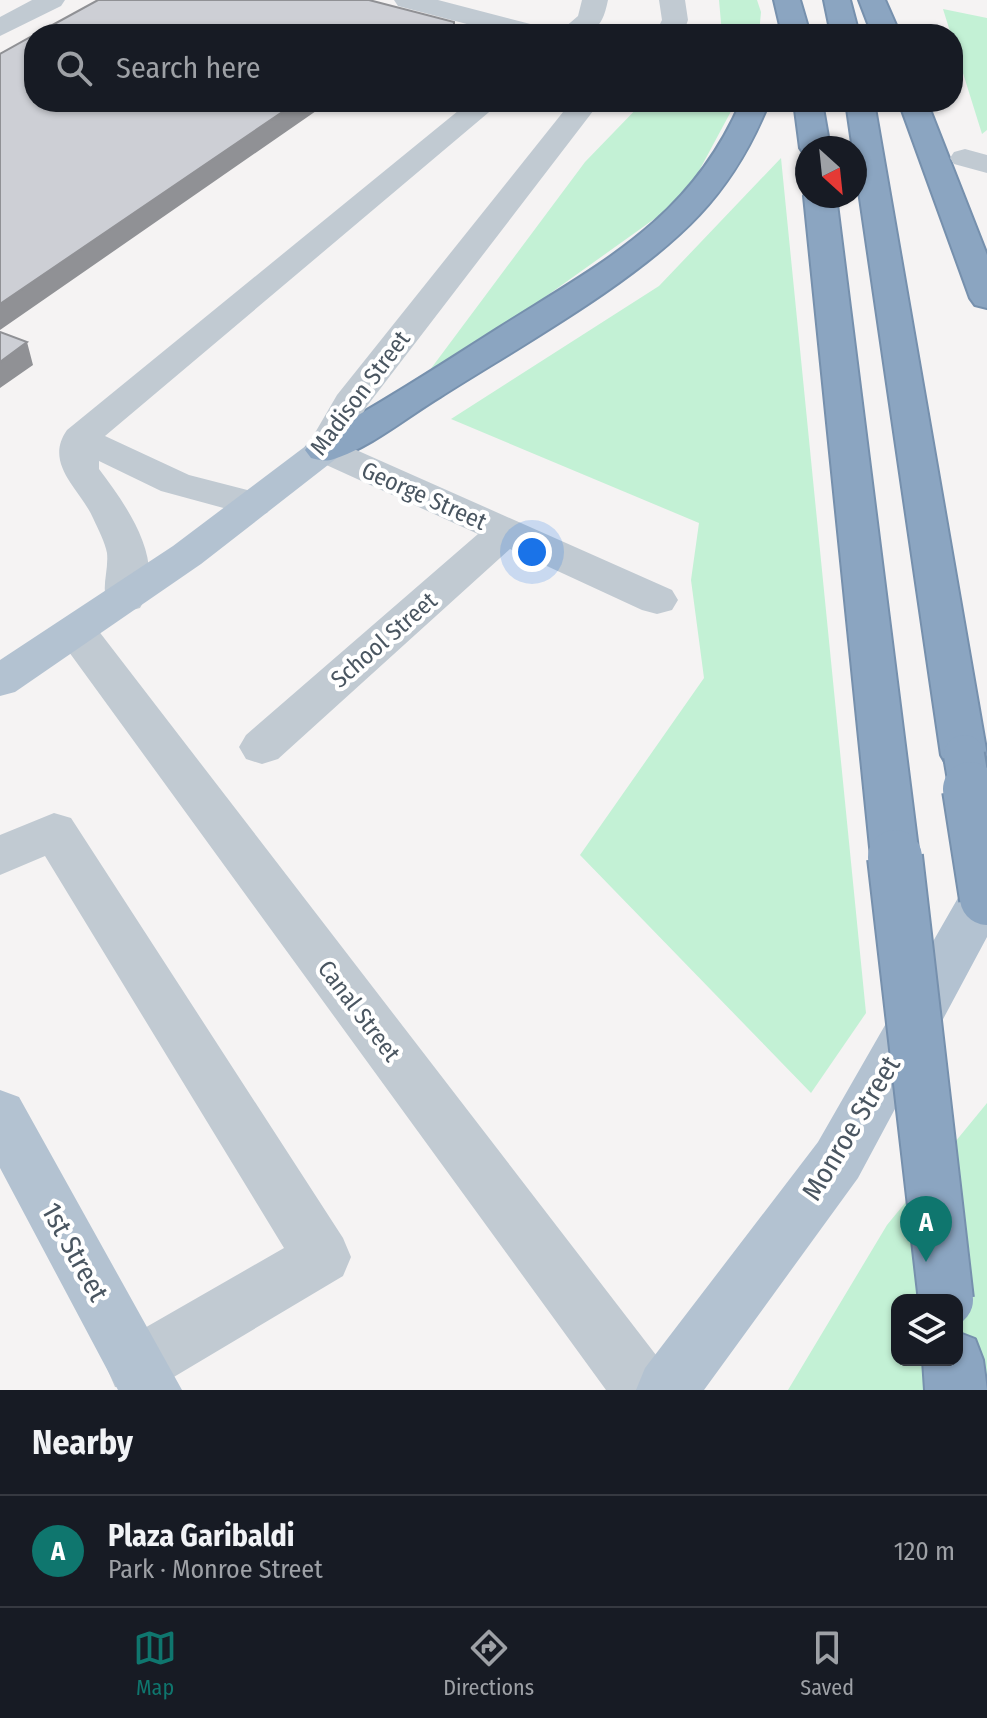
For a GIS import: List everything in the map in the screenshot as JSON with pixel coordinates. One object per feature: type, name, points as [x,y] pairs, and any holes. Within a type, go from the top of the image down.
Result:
[{"type":"highway","points":[[768,0],[768,24]]},
{"type":"highway","points":[[787,0],[793,24]]},
{"type":"highway","points":[[837,0],[843,24]]},
{"type":"highway","points":[[872,0],[882,24]]},
{"type":"highway","points":[[324,450],[386,416],[585,288],[672,224],[723,167],[750,112]]},
{"type":"highway","points":[[810,112],[813,136]]},
{"type":"highway","points":[[862,112],[987,898]]},
{"type":"highway","points":[[917,112],[987,298]]},
{"type":"highway","points":[[821,208],[945,1294]]},
{"type":"highway","points":[[954,1366],[956,1390]]},
{"type":"main road","name":"Madison Street","points":[[0,681],[125,598],[324,450]]},
{"type":"main road","name":"Monroe Street","points":[[667,1390],[838,1160],[987,891]]},
{"type":"main road","name":"1st Street","points":[[0,1114],[144,1378]]},
{"type":"street","points":[[0,28],[52,0]]},
{"type":"street","points":[[407,0],[498,24]]},
{"type":"street","points":[[584,24],[591,19],[595,0]]},
{"type":"street","points":[[672,0],[673,24]]},
{"type":"street","points":[[80,438],[475,112]]},
{"type":"street","name":"Madison Street","points":[[324,450],[350,403],[578,112]]},
{"type":"street","points":[[80,438],[175,483],[253,504]]},
{"type":"street","points":[[80,438],[80,470],[111,513],[127,552],[125,598]]},
{"type":"street","name":"George Street","points":[[324,450],[657,600]]},
{"type":"street","name":"School Street","points":[[262,747],[505,532]]},
{"type":"street","name":"Canal Street","points":[[76,631],[644,1390]]},
{"type":"street","points":[[0,856],[54,831],[322,1257],[144,1378]]},
{"type":"green space","points":[[719,0],[757,0],[761,12],[760,24],[721,24]]},
{"type":"green space","points":[[943,9],[987,18],[987,130],[982,134],[963,73],[963,24],[948,24]]},
{"type":"green space","points":[[633,112],[731,112],[685,197],[415,390],[585,162]]},
{"type":"green space","points":[[781,158],[866,1013],[811,1093],[580,855],[704,678],[691,580],[699,523],[451,419],[659,286]]},
{"type":"green space","points":[[987,1103],[987,1390],[788,1390],[887,1225]]},
{"type":"building","points":[[98,0],[369,0],[454,22],[454,24],[54,24]]},
{"type":"building","points":[[24,41],[24,112],[282,112],[0,304],[0,54]]},
{"type":"building","points":[[0,332],[27,342],[0,362]]},
{"type":"place","name":"Plaza Garibaldi","points":[[926,1262]]}]
